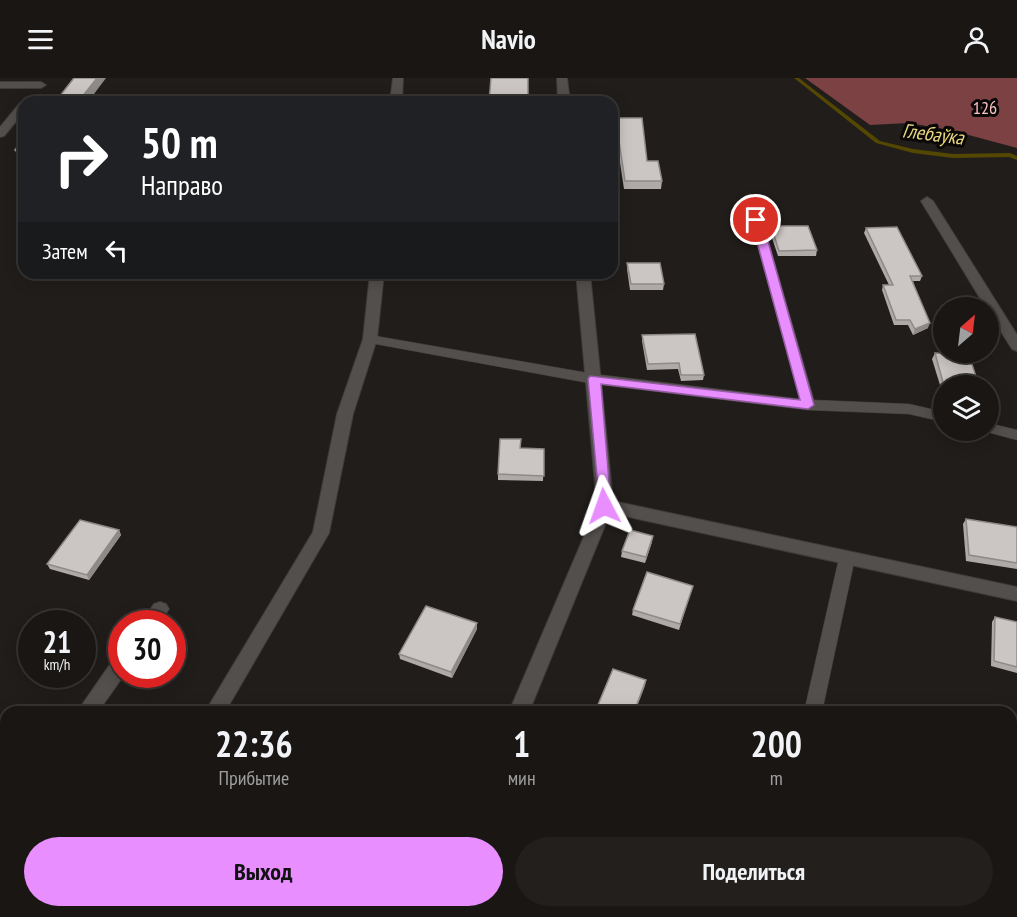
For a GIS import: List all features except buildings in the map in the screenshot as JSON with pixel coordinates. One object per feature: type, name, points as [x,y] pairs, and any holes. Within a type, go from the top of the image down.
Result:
[{"type":"street","points":[[396,96],[398,78]]},
{"type":"street","points":[[562,78],[564,96]]},
{"type":"street","points":[[0,85],[43,81]]},
{"type":"street","points":[[31,96],[43,81]]},
{"type":"street","points":[[0,134],[18,112]]},
{"type":"street","points":[[927,201],[1017,346]]},
{"type":"street","points":[[219,706],[321,533],[345,414],[370,339],[376,279]]},
{"type":"street","points":[[521,706],[604,506],[584,279]]},
{"type":"street","points":[[604,506],[1017,594]]},
{"type":"street","points":[[91,706],[108,683]]},
{"type":"lane","points":[[750,197],[808,405]]},
{"type":"lane","points":[[370,339],[594,379],[808,405],[909,409],[933,414]]},
{"type":"lane","points":[[999,431],[1017,435]]},
{"type":"lane","points":[[814,706],[847,558]]},
{"type":"green space","name":"126","points":[[805,78],[1017,78],[1017,148],[950,130],[909,123],[870,125]]},
{"type":"waterway","name":"Глебаўка","points":[[796,78],[878,142],[913,151],[953,156],[1010,155],[1017,158]]},
{"type":"route","points":[[604,506],[594,379],[808,405],[756,220]]}]
